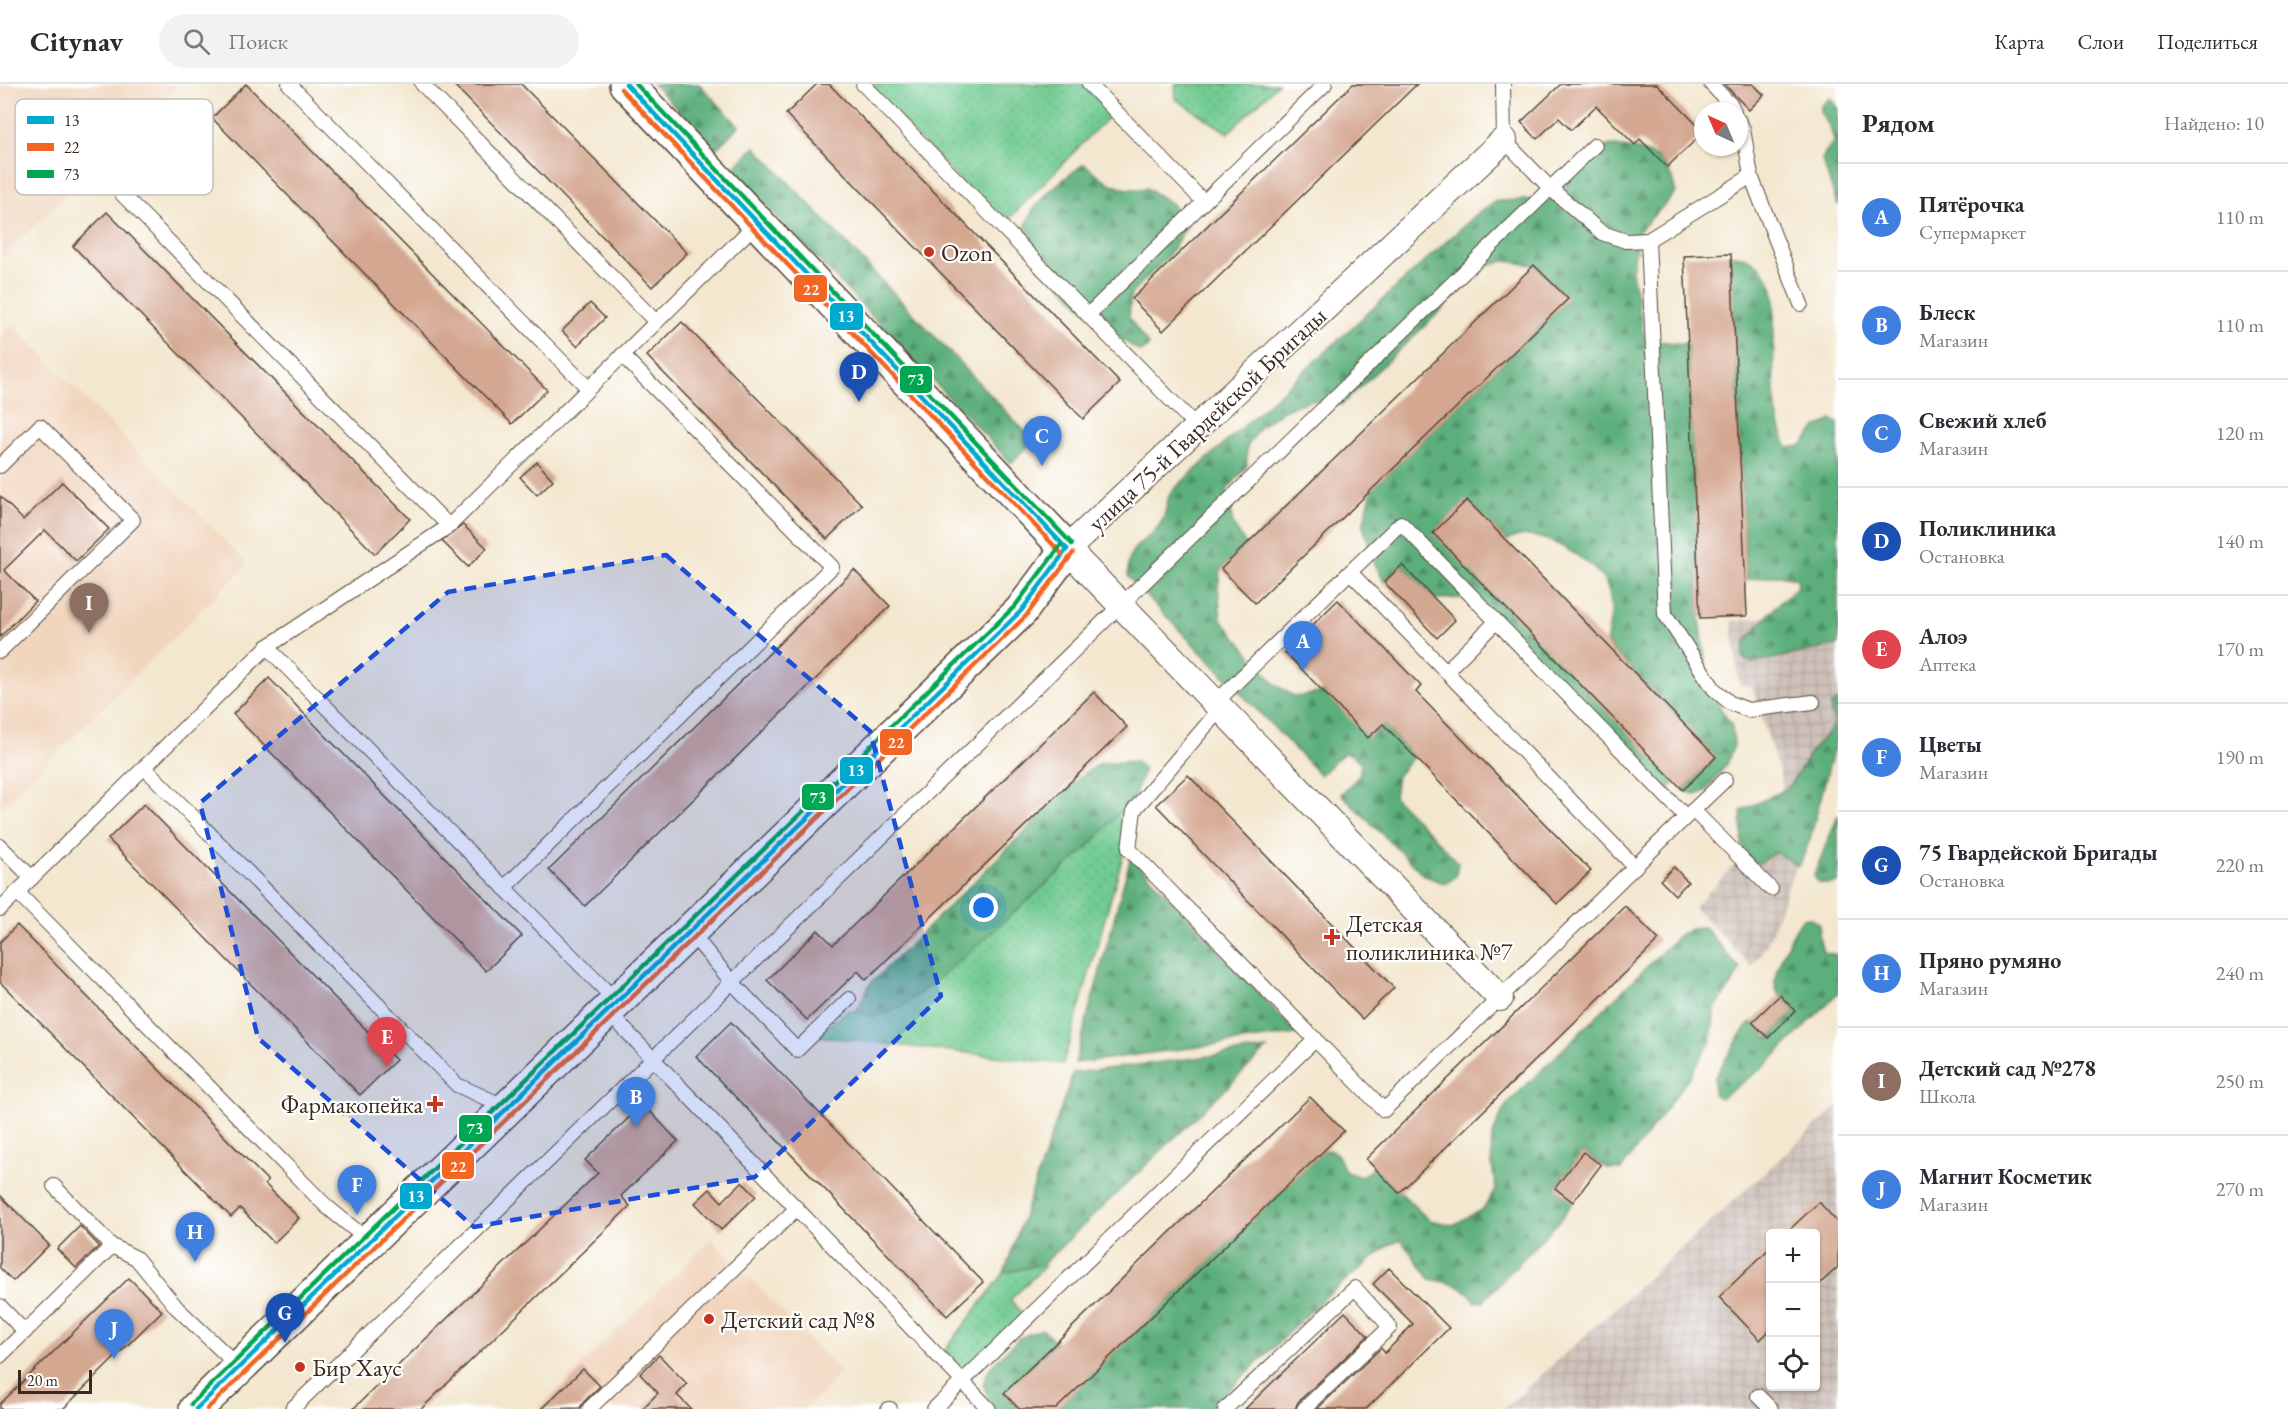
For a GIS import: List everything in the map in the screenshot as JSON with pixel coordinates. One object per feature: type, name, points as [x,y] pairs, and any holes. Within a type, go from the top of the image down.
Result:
[{"type":"main road","points":[[626,84],[1067,549]]},
{"type":"main road","name":"улица 75-й Гвардейской Бригады","points":[[196,1409],[1021,611],[1067,549]]},
{"type":"street","name":"улица 75-й Гвардейской Бригады","points":[[1067,549],[1504,140]]},
{"type":"street","points":[[1067,549],[1500,998]]},
{"type":"lane","points":[[289,84],[588,388]]},
{"type":"lane","points":[[422,84],[656,322]]},
{"type":"lane","points":[[863,84],[1198,428]]},
{"type":"lane","points":[[1089,84],[1204,202]]},
{"type":"lane","points":[[1088,315],[1325,84]]},
{"type":"lane","points":[[1503,84],[1504,140],[1550,188],[1602,233],[1626,241],[1648,240],[1751,176]]},
{"type":"lane","points":[[1711,84],[1728,102]]},
{"type":"lane","points":[[292,1409],[1595,145]]},
{"type":"lane","points":[[1748,156],[1751,176],[1801,304]]},
{"type":"lane","points":[[123,195],[448,526]]},
{"type":"lane","points":[[0,909],[267,647],[448,526],[758,222]]},
{"type":"lane","points":[[1648,240],[1665,614],[1713,689],[1730,703],[1748,710],[1813,702]]},
{"type":"lane","points":[[504,888],[832,567],[622,356]]},
{"type":"lane","points":[[0,466],[40,426],[133,520],[0,651]]},
{"type":"lane","points":[[1725,780],[1690,814],[1635,867],[1500,998],[1384,1110],[1129,849],[1134,810],[1218,706],[1350,572],[1401,524],[1496,622],[1690,814],[1771,889]]},
{"type":"lane","points":[[1350,572],[1635,867]]},
{"type":"lane","points":[[1446,671],[1496,622]]},
{"type":"lane","points":[[267,647],[504,888],[613,1007],[653,1059],[990,1409]]},
{"type":"lane","points":[[144,767],[457,1084],[509,1108]]},
{"type":"lane","points":[[0,846],[32,878]]},
{"type":"lane","points":[[17,892],[326,1206],[370,1242]]},
{"type":"lane","points":[[690,932],[732,982],[797,1050],[849,999]]},
{"type":"lane","points":[[934,1409],[1316,1039]]},
{"type":"lane","points":[[54,1186],[112,1246],[136,1258],[177,1308],[239,1366]]},
{"type":"lane","points":[[589,1409],[797,1209]]},
{"type":"lane","points":[[0,1356],[112,1246]]},
{"type":"lane","points":[[1225,1409],[1355,1288],[1390,1327],[1304,1409]]},
{"type":"lane","points":[[0,1306],[25,1332]]},
{"type":"lane","points":[[1758,1396],[1771,1409]]},
{"type":"highlighted area","points":[[666,555],[870,731],[941,996],[755,1177],[474,1227],[258,1038],[200,803],[448,592]]},
{"type":"shaded area","points":[[0,84],[179,84],[164,99],[15,99],[15,195],[66,195],[0,260]]},
{"type":"shaded area","points":[[13,325],[248,564],[0,809],[0,338]]},
{"type":"shaded area","points":[[1838,611],[1838,725],[1807,836],[1767,944],[1752,967],[1694,907],[1772,826],[1783,785],[1752,687],[1739,685],[1732,621]]},
{"type":"shaded area","points":[[1838,1106],[1838,1409],[1504,1409]]},
{"type":"shaded area","name":"Детский сад №8","points":[[712,1239],[841,1373],[804,1409],[536,1409]]},
{"type":"green space","points":[[653,84],[699,84],[739,126],[716,149]]},
{"type":"green space","points":[[866,84],[1083,84],[1112,113],[1003,225]]},
{"type":"green space","points":[[1175,84],[1278,84],[1228,133],[1176,99]]},
{"type":"green space","points":[[1830,98],[1838,109],[1838,206],[1822,160],[1834,141],[1830,127],[1820,112],[1821,106]]},
{"type":"green space","points":[[1610,145],[1645,152],[1661,161],[1672,179],[1676,193],[1639,231],[1632,271],[1643,332],[1647,340],[1688,344],[1700,618],[1706,667],[1717,703],[1732,726],[1734,745],[1727,764],[1706,791],[1696,795],[1683,790],[1716,757],[1606,643],[1611,614],[1609,591],[1600,575],[1581,558],[1556,544],[1531,536],[1515,537],[1507,541],[1467,500],[1434,533],[1676,782],[1667,790],[1466,598],[1435,599],[1402,565],[1384,582],[1375,564],[1363,526],[1372,489],[1568,299],[1534,265],[1504,261],[1488,266],[1341,405],[1311,400],[1285,409],[1259,428],[1247,447],[1247,466],[1227,490],[1233,524],[1246,545],[1221,569],[1218,586],[1221,619],[1274,683],[1295,697],[1324,692],[1369,737],[1383,724],[1414,756],[1397,776],[1394,797],[1458,862],[1456,876],[1446,884],[1425,876],[1341,794],[1359,776],[1361,763],[1351,754],[1344,753],[1320,775],[1128,577],[1128,565],[1134,549],[1152,534],[1163,519],[1171,492],[1480,211],[1497,201],[1550,199],[1595,153]]},
{"type":"green space","points":[[755,147],[1034,441],[1011,463],[732,169]]},
{"type":"green space","points":[[1084,164],[1112,185],[1127,189],[1147,188],[1172,204],[1187,226],[1168,256],[1131,294],[1129,318],[1149,346],[1141,352],[1104,327],[1079,304],[1041,260],[1027,232],[1027,222],[1037,205],[1060,182]]},
{"type":"green space","points":[[1731,254],[1751,260],[1761,268],[1773,290],[1775,403],[1782,434],[1788,448],[1801,446],[1817,427],[1832,420],[1838,423],[1838,645],[1752,663],[1743,658],[1745,642],[1774,608],[1798,586],[1797,578],[1779,575],[1746,580]]},
{"type":"green space","points":[[1838,700],[1838,732],[1810,839],[1799,867],[1777,853],[1768,856],[1761,863],[1750,861],[1742,845],[1741,811],[1788,788],[1813,749],[1832,728],[1834,722],[1830,707]]},
{"type":"green space","points":[[1135,761],[1144,769],[1135,795],[1086,849],[948,971],[898,1009],[875,1016],[856,1012],[870,984],[1084,773],[1101,763]]},
{"type":"green space","points":[[1135,795],[1128,809],[1125,849],[1063,1064],[817,1036],[848,1010],[875,1016],[1086,849]]},
{"type":"green space","points":[[1838,815],[1838,881],[1831,884],[1818,883],[1814,875]]},
{"type":"green space","points":[[1131,856],[1297,1034],[1075,1063]]},
{"type":"green space","points":[[1811,918],[1820,924],[1819,937],[1823,952],[1838,955],[1838,993],[1764,1067],[1721,1098],[1713,1094],[1714,1078],[1745,1028],[1752,1022],[1768,1038],[1795,1011],[1778,993],[1775,978],[1784,951],[1798,925],[1802,919]]},
{"type":"green space","points":[[1704,927],[1740,969],[1715,1008],[1711,1041],[1690,1076],[1621,1170],[1608,1169],[1583,1152],[1555,1188],[1573,1202],[1559,1221],[1483,1301],[1476,1302],[1462,1288],[1430,1279],[1401,1240],[1389,1245],[1327,1296],[1209,1409],[1056,1409],[1323,1151],[1331,1150],[1337,1154],[1346,1172],[1361,1177],[1374,1167],[1429,1220],[1453,1225],[1483,1209],[1496,1189],[1491,1145],[1496,1126],[1507,1104],[1680,934],[1691,928]]},
{"type":"green space","points":[[1267,1049],[1043,1264],[1004,1273],[1073,1073]]},
{"type":"green space","points":[[1043,1264],[1045,1266],[1010,1300],[1025,1316],[964,1377],[942,1354],[1004,1273]]},
{"type":"green space","points":[[1042,1329],[1056,1342],[1004,1392],[1019,1409],[995,1409],[991,1405],[983,1384],[989,1369],[1019,1338]]},
{"type":"building","points":[[246,84],[547,390],[512,424],[213,117]]},
{"type":"building","points":[[453,84],[521,84],[687,253],[652,287]]},
{"type":"building","points":[[817,84],[829,84],[1120,383],[1083,419],[786,114]]},
{"type":"building","points":[[1353,84],[1417,84],[1163,331],[1132,299]]},
{"type":"building","points":[[1561,84],[1657,84],[1694,122],[1694,142],[1667,167],[1640,139],[1635,145],[1596,106],[1571,130],[1559,118],[1537,139],[1521,122]]},
{"type":"building","points":[[1724,84],[1753,84],[1764,95],[1749,110],[1748,102],[1741,102]]},
{"type":"building","points":[[107,212],[410,519],[375,554],[73,246]]},
{"type":"building","points":[[1731,254],[1747,616],[1700,618],[1684,256]]},
{"type":"building","points":[[1534,265],[1568,299],[1255,603],[1221,569]]},
{"type":"building","points":[[590,303],[605,318],[577,346],[562,331]]},
{"type":"building","points":[[682,322],[862,505],[827,539],[647,356]]},
{"type":"building","points":[[537,462],[553,480],[537,495],[520,477]]},
{"type":"building","points":[[62,482],[109,529],[76,561],[45,530],[4,570],[35,601],[0,637],[0,496],[23,520]]},
{"type":"building","points":[[1467,500],[1716,757],[1683,790],[1433,533]]},
{"type":"building","points":[[463,525],[487,548],[468,567],[442,541]]},
{"type":"building","points":[[1402,565],[1455,620],[1437,638],[1384,582]]},
{"type":"building","points":[[854,570],[890,606],[585,906],[549,870]]},
{"type":"building","points":[[1338,600],[1421,686],[1416,692],[1591,871],[1557,904],[1383,724],[1368,738],[1285,652]]},
{"type":"building","points":[[269,678],[522,936],[486,971],[233,714]]},
{"type":"building","points":[[1094,692],[1127,727],[866,980],[858,971],[807,1020],[767,980],[818,930],[833,945]]},
{"type":"building","points":[[1188,775],[1394,988],[1362,1019],[1156,805]]},
{"type":"building","points":[[144,804],[396,1060],[360,1095],[108,839]]},
{"type":"building","points":[[1674,867],[1688,882],[1675,895],[1660,880]]},
{"type":"building","points":[[1625,906],[1659,940],[1399,1193],[1366,1159]]},
{"type":"building","points":[[17,925],[268,1181],[265,1184],[299,1218],[274,1243],[240,1208],[231,1217],[0,982],[0,942]]},
{"type":"building","points":[[1780,995],[1795,1011],[1768,1038],[1752,1022]]},
{"type":"building","points":[[731,1022],[983,1282],[947,1316],[696,1056]]},
{"type":"building","points":[[1310,1097],[1344,1131],[1056,1409],[1019,1409],[1004,1393]]},
{"type":"building","points":[[643,1104],[678,1141],[621,1196],[630,1206],[421,1409],[353,1409],[598,1173],[585,1160]]},
{"type":"building","points":[[1583,1152],[1601,1165],[1573,1202],[1555,1188]]},
{"type":"building","points":[[742,1182],[756,1196],[721,1230],[695,1203],[710,1189],[722,1202]]},
{"type":"building","points":[[0,1195],[49,1245],[13,1281],[0,1268]]},
{"type":"building","points":[[1819,1202],[1838,1223],[1838,1267],[1820,1283],[1820,1229],[1790,1229]]},
{"type":"building","points":[[80,1226],[99,1246],[76,1268],[57,1249]]},
{"type":"building","points":[[1766,1252],[1766,1334],[1760,1340],[1719,1297]]},
{"type":"building","points":[[1389,1268],[1449,1328],[1366,1409],[1317,1409],[1381,1348],[1385,1353],[1413,1324],[1373,1284]]},
{"type":"building","points":[[129,1278],[162,1311],[63,1409],[0,1409],[0,1404]]},
{"type":"building","points":[[1345,1312],[1368,1336],[1298,1402],[1295,1409],[1245,1409]]},
{"type":"building","points":[[659,1355],[687,1384],[677,1395],[691,1409],[642,1409],[658,1393],[640,1374]]},
{"type":"building","points":[[583,1369],[600,1386],[580,1408],[541,1409]]},
{"type":"transit line","name":"13","points":[[626,84],[1067,549]]},
{"type":"transit line","name":"73","points":[[636,84],[1072,544]]},
{"type":"transit line","name":"22","points":[[621,89],[1062,554]]},
{"type":"transit line","name":"73","points":[[191,1404],[1015,606],[1061,545]]},
{"type":"transit line","name":"13","points":[[196,1409],[1021,611],[1067,549]]},
{"type":"transit line","name":"22","points":[[207,1409],[1026,616],[1073,553]]},
{"type":"place","name":"Ozon","points":[[929,252]]},
{"type":"place","name":"Поликлиника","points":[[859,402]]},
{"type":"place","name":"Свежий хлеб","points":[[1042,466]]},
{"type":"place","name":"Детский сад №278","points":[[89,633]]},
{"type":"place","name":"Пятёрочка","points":[[1303,671]]},
{"type":"place","name":"Детская поликлиника №7","points":[[1332,937]]},
{"type":"place","name":"Алоэ","points":[[387,1067]]},
{"type":"place","name":"Фармакопейка","points":[[435,1104]]},
{"type":"place","name":"Блеск","points":[[636,1127]]},
{"type":"place","name":"Цветы","points":[[357,1215]]},
{"type":"place","name":"Пряно румяно","points":[[195,1262]]},
{"type":"place","name":"Детский сад №8","points":[[709,1319]]},
{"type":"place","name":"75 Гвардейской Бригады","points":[[285,1343]]},
{"type":"place","name":"Магнит Косметик","points":[[114,1359]]},
{"type":"place","name":"Бир Хаус","points":[[300,1367]]}]
